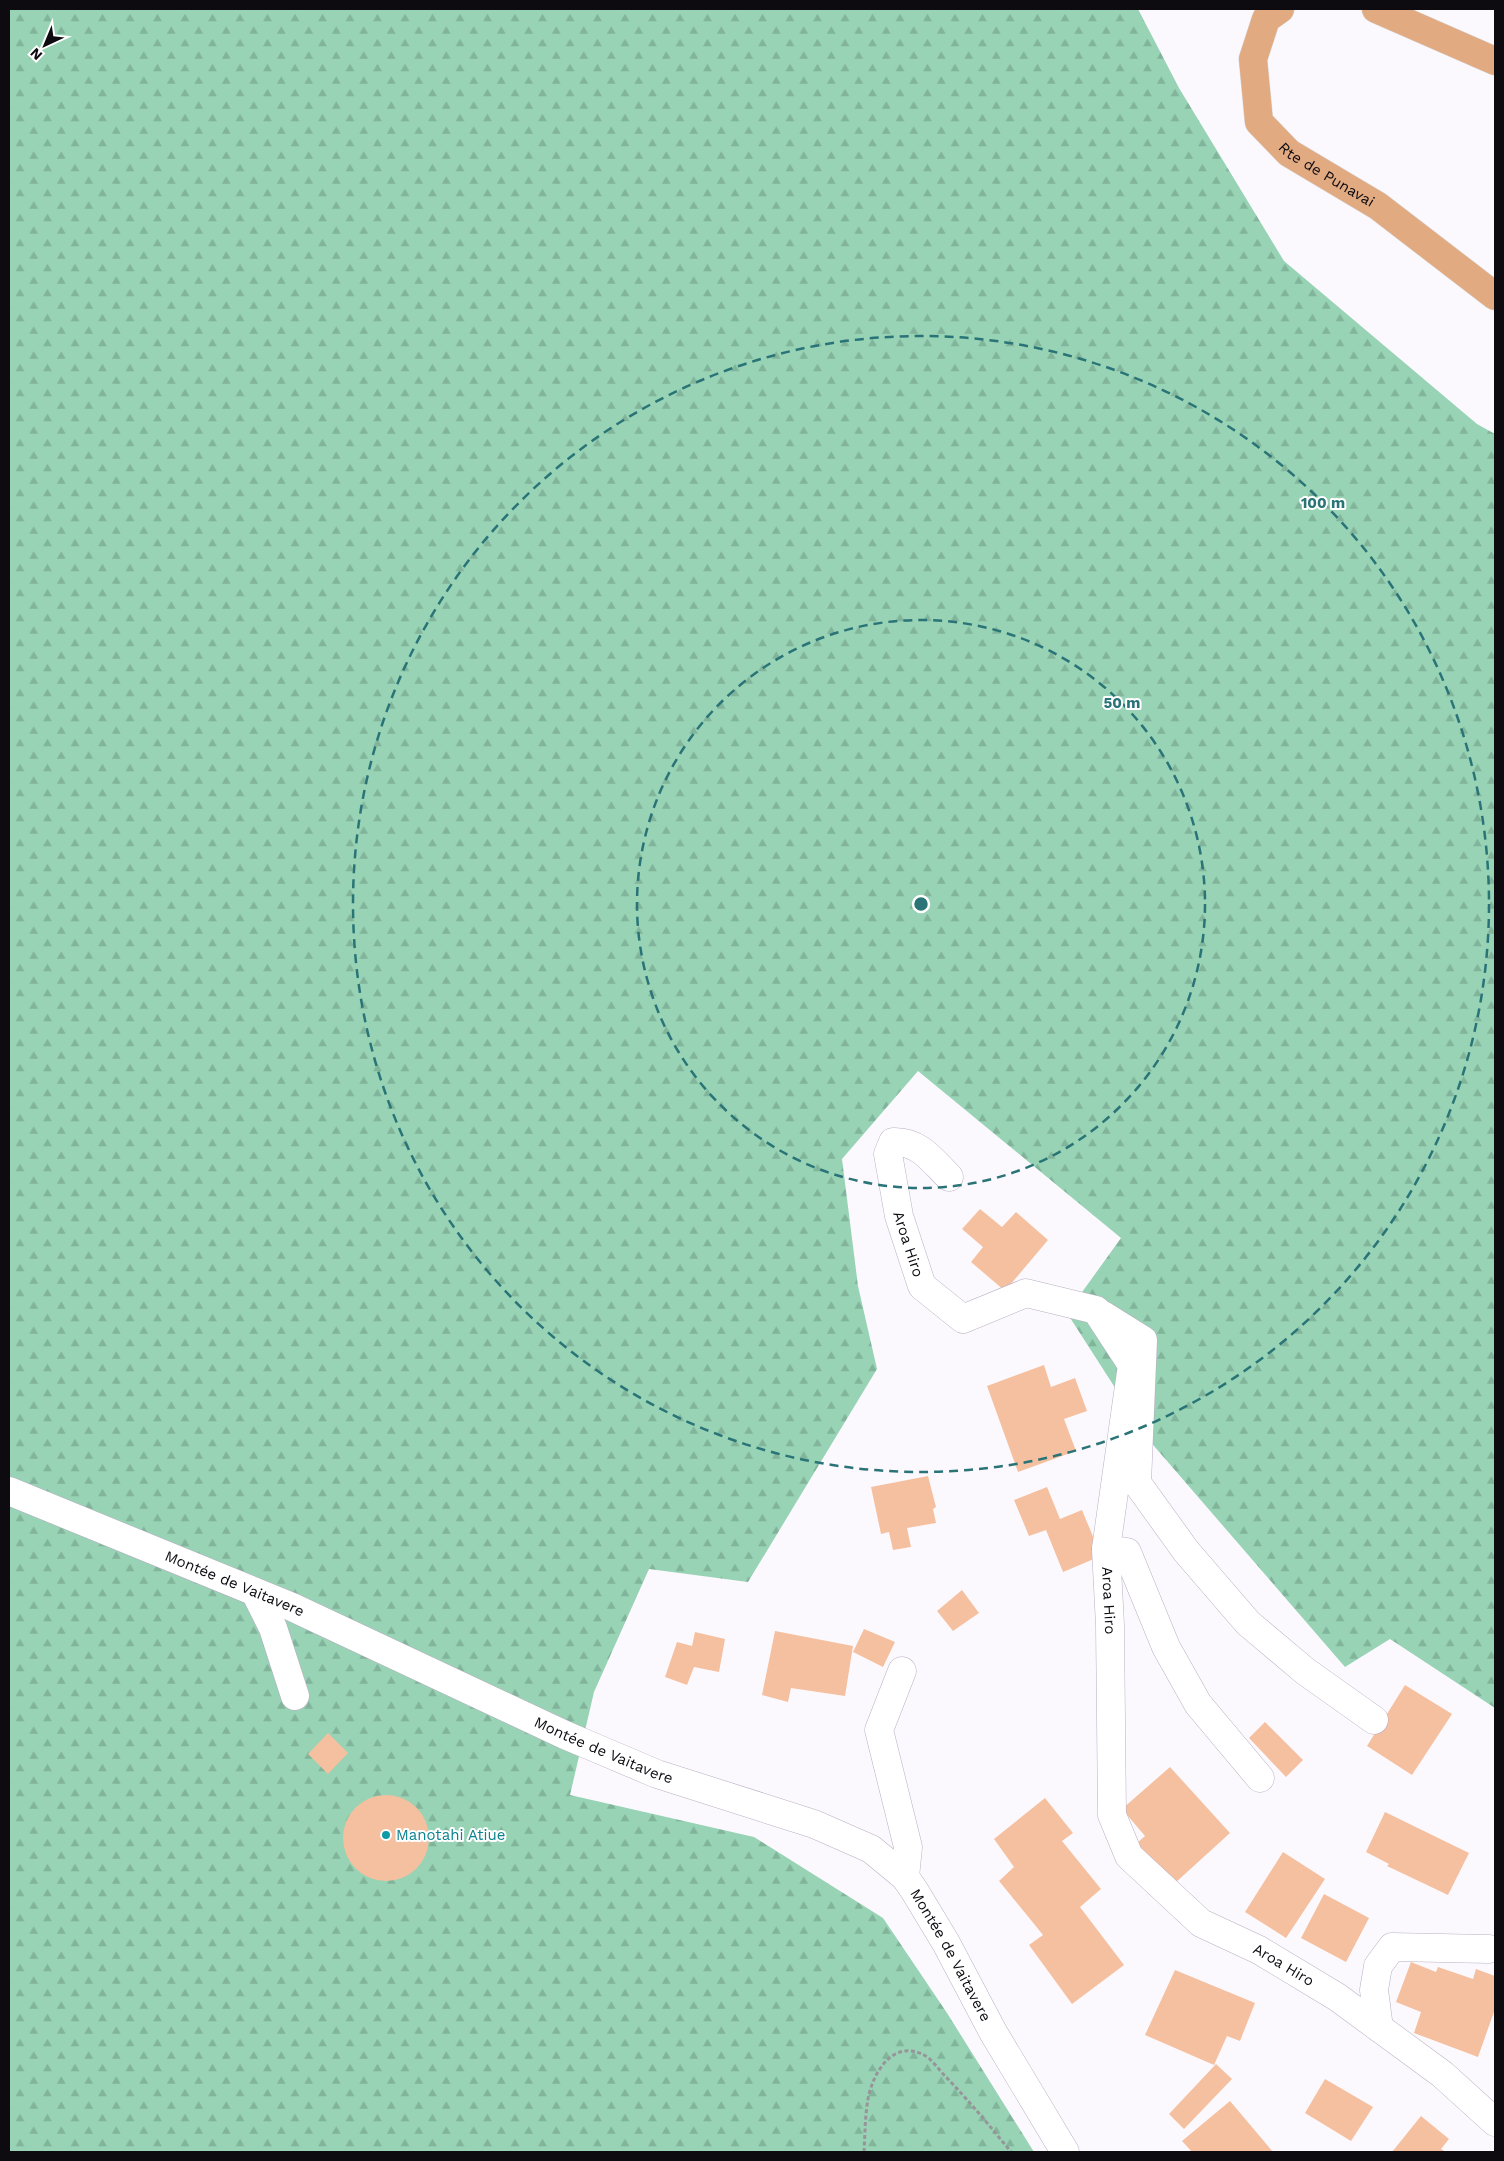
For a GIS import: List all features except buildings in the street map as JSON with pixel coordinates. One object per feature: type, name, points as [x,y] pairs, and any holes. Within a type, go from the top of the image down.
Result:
[{"type":"main road","name":"Rte de Punavai","points":[[1280,9],[1266,19],[1253,59],[1259,122],[1289,152],[1378,206],[1495,296]]},
{"type":"main road","points":[[1376,9],[1495,61]]},
{"type":"street","name":"Aroa Hiro","points":[[950,1177],[925,1152],[906,1142],[893,1142],[888,1154],[899,1216],[922,1286],[963,1320],[1026,1293],[1096,1310],[1132,1365],[1106,1549],[1110,1625],[1112,1815],[1129,1856],[1201,1924],[1259,1950],[1337,1998],[1442,2074],[1495,2122]]},
{"type":"street","points":[[1096,1310],[1143,1340],[1137,1484],[1186,1551],[1248,1623],[1306,1671],[1374,1720]]},
{"type":"street","name":"Montée de Vaitavere","points":[[9,1491],[292,1607],[657,1774],[814,1824],[871,1849],[884,1857],[905,1877],[946,1943],[994,2032],[1065,2152]]},
{"type":"street","points":[[1106,1549],[1128,1552],[1166,1648],[1198,1704],[1260,1778]]},
{"type":"street","points":[[255,1592],[273,1628],[294,1696]]},
{"type":"street","points":[[902,1671],[879,1730],[908,1847],[905,1877]]},
{"type":"street","points":[[1380,2028],[1374,1990],[1378,1966],[1392,1948],[1489,1949]]},
{"type":"path","points":[[864,2152],[866,2114],[872,2083],[890,2056],[898,2052],[913,2051],[926,2056],[975,2108],[1011,2152]]},
{"type":"green space","points":[[9,9],[1138,9],[1179,88],[1284,261],[1477,424],[1495,434],[1495,1708],[1390,1639],[1345,1667],[1148,1439],[1067,1313],[1121,1238],[918,1071],[842,1159],[858,1286],[877,1369],[748,1582],[649,1569],[594,1692],[570,1795],[754,1837],[883,1918],[947,2013],[1034,2152],[9,2152]]},
{"type":"place","name":"Manotahi Atiue","points":[[386,1835]]}]
